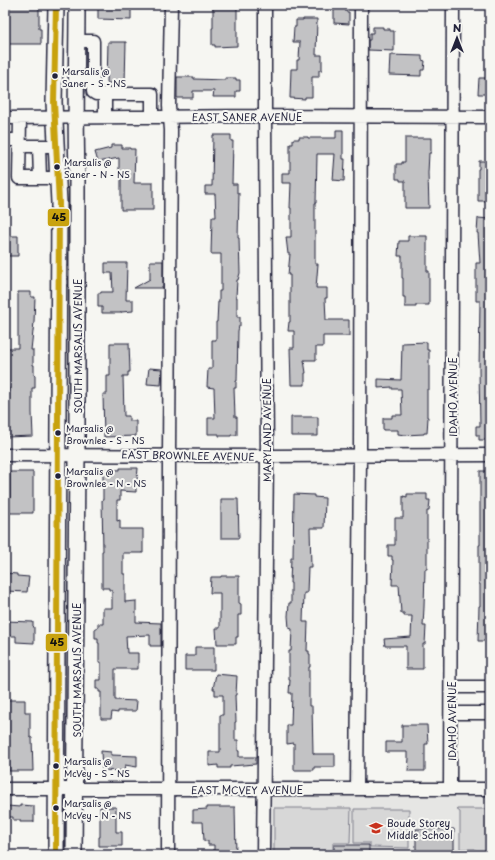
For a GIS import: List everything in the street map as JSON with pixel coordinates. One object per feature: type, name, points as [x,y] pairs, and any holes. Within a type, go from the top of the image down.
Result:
[{"type":"main road","name":"SOUTH MARSALIS AVENUE","points":[[56,5],[55,118],[59,202],[56,855]]},
{"type":"main road","name":"SOUTH MARSALIS AVENUE","points":[[74,855],[78,171],[76,132],[77,5]]},
{"type":"street","points":[[168,855],[171,117],[169,106],[171,5]]},
{"type":"street","name":"MARYLAND AVENUE","points":[[263,855],[267,456],[265,5]]},
{"type":"street","points":[[357,789],[360,456],[361,5]]},
{"type":"street","name":"IDAHO AVENUE","points":[[450,789],[453,5]]},
{"type":"street","points":[[77,41],[93,41],[93,92],[96,94],[152,94],[152,117]]},
{"type":"street","points":[[77,81],[93,81]]},
{"type":"street","points":[[105,94],[106,117]]},
{"type":"street","name":"EAST SANER AVENUE","points":[[5,118],[265,116],[490,117]]},
{"type":"street","points":[[20,118],[19,178],[58,178]]},
{"type":"street","points":[[5,140],[39,146],[56,146]]},
{"type":"street","points":[[39,146],[40,178]]},
{"type":"street","name":"EAST BROWNLEE AVENUE","points":[[5,454],[267,456],[490,455]]},
{"type":"street","points":[[451,687],[490,687]]},
{"type":"street","points":[[451,713],[490,713]]},
{"type":"street","name":"EAST MCVEY AVENUE","points":[[5,789],[490,789]]},
{"type":"shaded area","name":"Boude Storey Middle School","points":[[490,788],[490,855],[263,855],[263,789]]},
{"type":"shaded area","points":[[274,808],[351,808],[350,843],[333,843],[333,853],[324,853],[324,855],[274,855]]},
{"type":"shaded area","points":[[354,809],[409,809],[409,848],[370,847],[370,843],[354,843]]},
{"type":"shaded area","points":[[456,809],[490,809],[490,855],[475,855],[475,849],[460,849],[460,812]]},
{"type":"building","points":[[8,5],[39,5],[39,29],[41,29],[41,44],[7,44]]},
{"type":"building","points":[[98,5],[131,5],[131,20],[98,19]]},
{"type":"building","points":[[237,5],[237,46],[215,47],[215,45],[212,45],[213,6]]},
{"type":"building","points":[[334,6],[346,6],[346,12],[349,12],[349,24],[334,23]]},
{"type":"building","points":[[317,19],[316,55],[322,55],[322,70],[319,70],[319,77],[312,77],[312,97],[305,97],[305,99],[290,98],[291,69],[297,69],[297,60],[299,60],[300,42],[293,42],[294,27],[296,27],[296,20]]},
{"type":"building","points":[[373,27],[383,27],[383,29],[390,29],[390,31],[394,31],[394,51],[368,50],[368,40],[370,40],[370,33],[373,33]]},
{"type":"building","points":[[108,42],[126,42],[125,83],[107,83]]},
{"type":"building","points":[[390,55],[422,56],[422,60],[425,61],[424,70],[421,70],[421,76],[389,75]]},
{"type":"building","points":[[177,77],[225,80],[225,78],[236,78],[236,80],[240,80],[240,91],[236,91],[236,97],[213,97],[214,91],[193,91],[193,98],[177,98]]},
{"type":"building","points":[[479,78],[490,78],[490,94],[478,94]]},
{"type":"building","points":[[336,130],[343,130],[343,159],[345,159],[344,181],[333,180],[335,154],[317,154],[315,264],[318,264],[316,288],[327,288],[327,298],[325,298],[326,320],[349,320],[349,336],[323,336],[323,347],[316,347],[316,360],[304,360],[306,373],[305,385],[291,385],[290,348],[294,348],[294,331],[288,331],[290,322],[290,275],[288,275],[290,254],[288,254],[286,237],[291,237],[291,183],[282,183],[282,173],[290,173],[290,144],[293,144],[293,139],[299,139],[299,137],[336,138]]},
{"type":"building","points":[[213,135],[231,135],[231,141],[233,141],[232,184],[237,184],[237,193],[239,193],[238,238],[240,273],[237,280],[236,297],[237,317],[240,317],[240,326],[238,331],[237,381],[236,388],[234,388],[237,435],[231,436],[208,434],[208,418],[215,418],[214,388],[207,387],[208,369],[212,369],[212,340],[216,340],[219,291],[221,291],[221,254],[211,254],[212,217],[216,217],[215,194],[205,194],[205,186],[212,186]]},
{"type":"building","points":[[405,138],[431,138],[431,153],[429,153],[428,173],[429,208],[405,208],[405,181],[396,179],[396,164],[402,164],[402,162],[405,162]]},
{"type":"building","points":[[111,145],[122,145],[122,148],[135,149],[134,183],[153,183],[153,210],[121,210],[121,173],[119,173],[119,158],[98,162],[95,152],[111,148]]},
{"type":"building","points":[[479,161],[490,162],[490,201],[478,201]]},
{"type":"building","points":[[478,218],[490,219],[490,440],[479,440],[479,435],[476,435],[476,426],[480,426],[480,301],[476,301],[476,263],[480,263],[477,233]]},
{"type":"building","points":[[5,236],[18,236],[18,256],[5,256]]},
{"type":"building","points":[[408,236],[427,236],[429,305],[405,307],[405,297],[403,297],[402,256],[398,256],[399,241],[408,241]]},
{"type":"building","points":[[150,261],[163,261],[163,288],[134,288],[150,279]]},
{"type":"building","points":[[105,263],[127,263],[126,300],[133,300],[133,311],[121,313],[102,313],[102,307],[98,307],[98,293],[113,292],[112,273],[105,273]]},
{"type":"building","points":[[18,292],[31,292],[31,297],[35,297],[31,350],[33,350],[35,376],[35,388],[32,388],[33,436],[7,437],[9,388],[6,388],[5,385],[5,364],[7,364],[7,348],[18,348]]},
{"type":"building","points":[[427,342],[427,350],[429,350],[429,389],[427,389],[427,433],[405,435],[398,434],[398,430],[383,430],[383,418],[392,418],[392,415],[402,415],[401,389],[392,389],[392,387],[378,388],[378,379],[401,380],[402,343]]},
{"type":"building","points":[[110,343],[129,343],[130,372],[128,372],[128,376],[123,376],[124,416],[129,416],[129,421],[136,421],[136,436],[104,437],[103,394],[107,394],[107,376],[110,376]]},
{"type":"building","points":[[149,368],[162,369],[161,385],[147,384]]},
{"type":"building","points":[[291,417],[318,417],[318,436],[291,436]]},
{"type":"building","points":[[120,468],[138,468],[136,492],[120,491],[120,500],[117,500],[117,521],[120,520],[120,529],[143,529],[143,553],[123,553],[125,602],[136,601],[136,622],[161,623],[161,646],[150,646],[150,635],[126,636],[127,653],[138,653],[138,669],[115,669],[115,700],[137,701],[136,711],[118,711],[118,713],[112,712],[111,719],[101,719],[101,692],[99,692],[99,689],[96,689],[96,680],[101,680],[101,662],[99,662],[99,643],[98,638],[95,638],[95,628],[98,628],[98,624],[103,624],[103,608],[112,608],[112,590],[109,590],[109,588],[102,588],[103,469],[120,470]]},
{"type":"building","points":[[480,471],[490,471],[490,641],[478,641],[480,606]]},
{"type":"building","points":[[10,472],[33,472],[33,513],[9,513],[9,508],[5,508],[5,498],[10,498]]},
{"type":"building","points":[[294,494],[314,495],[314,497],[325,498],[324,528],[310,528],[311,567],[308,567],[307,593],[304,593],[303,622],[308,622],[307,651],[309,651],[310,654],[309,706],[312,706],[313,753],[335,754],[335,767],[314,767],[314,770],[294,770],[294,743],[287,744],[287,725],[291,725],[292,693],[289,693],[289,651],[291,651],[292,629],[289,628],[288,616],[289,603],[291,603],[290,583],[291,558],[293,558]]},
{"type":"building","points":[[407,494],[427,494],[427,500],[430,500],[429,511],[427,511],[427,569],[425,569],[423,626],[426,626],[425,644],[423,644],[423,669],[406,669],[406,646],[385,646],[384,639],[411,637],[412,616],[404,616],[404,613],[401,613],[399,585],[392,585],[393,560],[392,556],[388,556],[388,545],[395,545],[395,518],[403,518],[403,496],[407,497]]},
{"type":"building","points":[[221,499],[238,499],[239,538],[221,538]]},
{"type":"building","points":[[5,573],[29,577],[27,592],[5,591]]},
{"type":"building","points":[[239,576],[239,603],[241,604],[241,615],[238,615],[238,637],[236,637],[236,644],[217,644],[216,628],[220,628],[220,593],[210,593],[211,577]]},
{"type":"building","points":[[5,621],[33,622],[34,643],[16,642],[16,636],[5,636]]},
{"type":"building","points":[[195,647],[214,647],[214,670],[185,670],[185,656],[195,656]]},
{"type":"building","points":[[216,674],[237,676],[235,695],[235,740],[238,740],[239,757],[256,757],[256,764],[230,766],[230,768],[218,768],[218,765],[209,766],[209,752],[220,752],[220,715],[223,715],[223,695],[215,695],[215,689],[213,689]]},
{"type":"building","points":[[5,700],[25,700],[25,712],[30,712],[30,737],[32,738],[33,771],[9,771],[9,747],[7,747]]},
{"type":"building","points":[[402,725],[427,725],[428,744],[425,744],[425,771],[408,771],[409,758],[407,758],[407,752],[386,752],[386,742],[402,742]]},
{"type":"building","points":[[101,751],[111,752],[111,755],[137,756],[137,767],[125,765],[124,771],[102,770]]},
{"type":"building","points":[[20,805],[34,806],[34,822],[20,822],[20,820],[13,820],[13,817],[7,817],[7,806],[20,807]]},
{"type":"building","points":[[100,807],[116,807],[116,832],[122,832],[122,846],[99,846]]},
{"type":"building","points":[[207,807],[235,807],[236,855],[214,855],[214,845],[208,845],[208,841],[204,841],[203,822],[193,822],[193,810],[207,809]]},
{"type":"building","points":[[416,829],[454,829],[454,855],[416,855]]},
{"type":"building","points":[[334,845],[369,845],[369,855],[334,855]]},
{"type":"transit line","name":"45","points":[[56,5],[54,102],[59,203],[56,855]]},
{"type":"place","name":"Marsalis @ Saner - S - NS","points":[[55,76]]},
{"type":"place","name":"Marsalis @ Saner - N - NS","points":[[57,167]]},
{"type":"place","name":"Marsalis @ Brownlee - S - NS","points":[[58,433]]},
{"type":"place","name":"Marsalis @ Brownlee - N - NS","points":[[58,476]]},
{"type":"place","name":"Marsalis @ McVey - S - NS","points":[[56,766]]},
{"type":"place","name":"Marsalis @ McVey - N - NS","points":[[56,808]]},
{"type":"place","name":"Boude Storey Middle School","points":[[376,828]]}]
